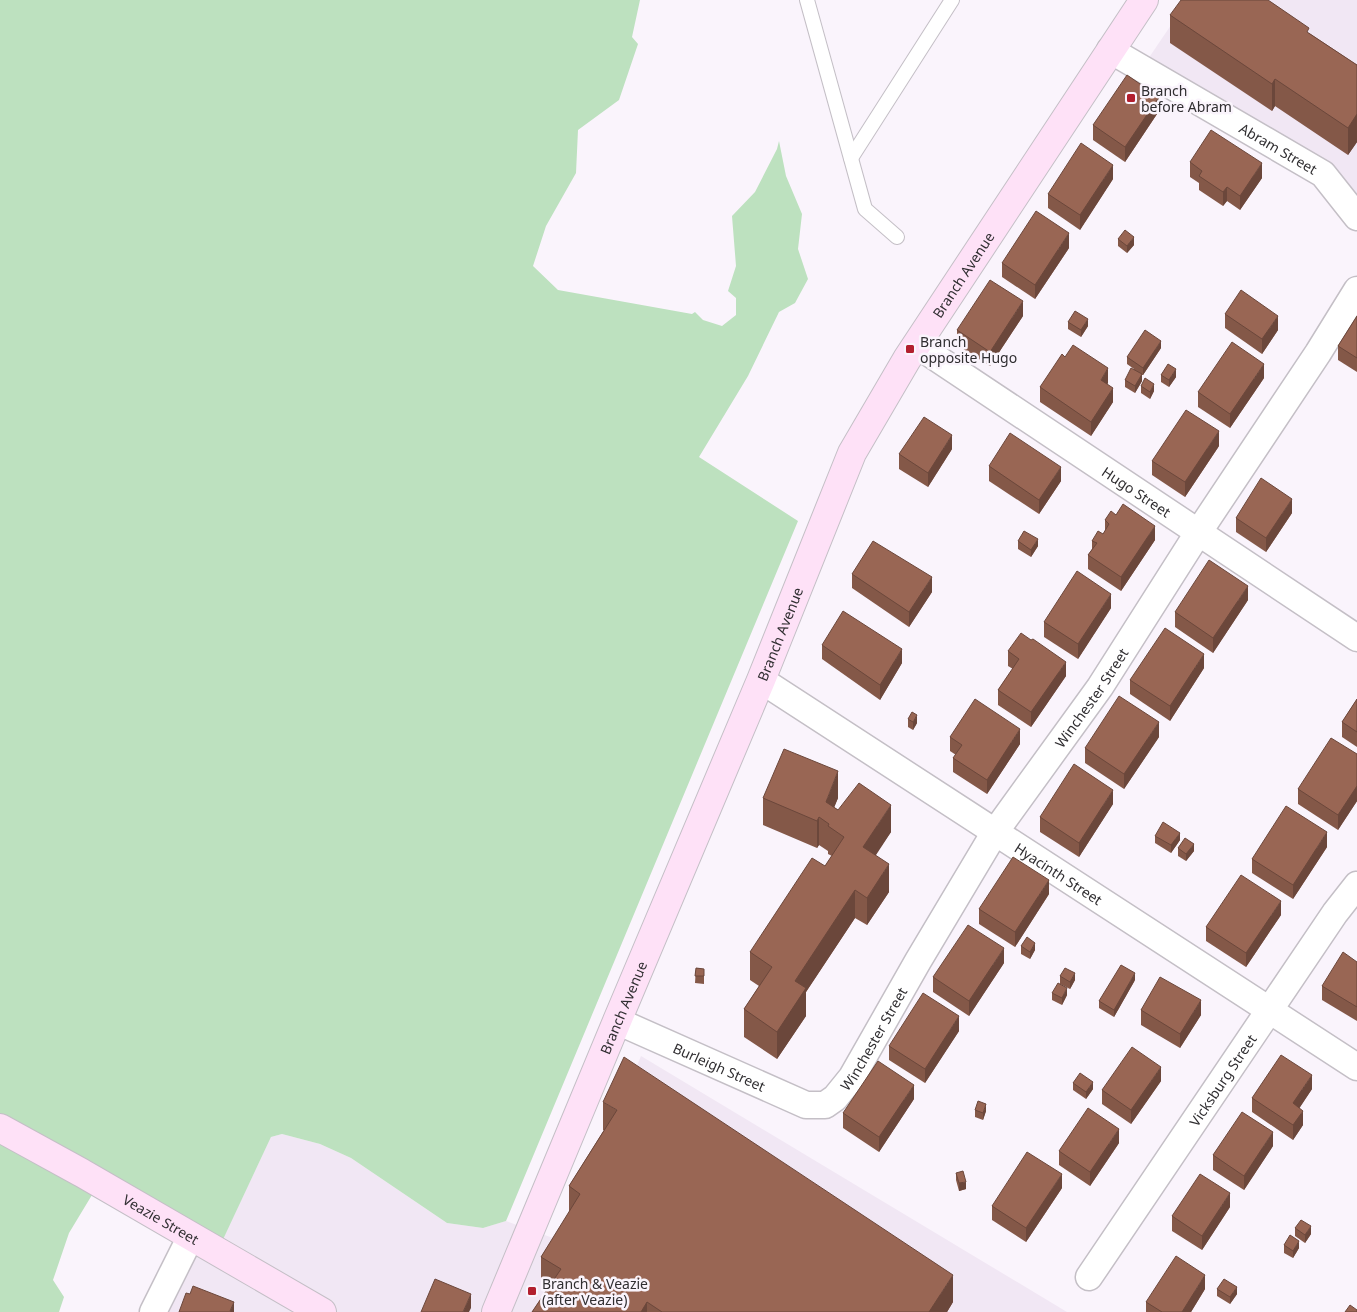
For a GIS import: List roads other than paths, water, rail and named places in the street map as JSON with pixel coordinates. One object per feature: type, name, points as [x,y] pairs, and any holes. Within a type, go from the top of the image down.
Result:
[{"type":"main road","name":"Branch Avenue","points":[[496,1312],[761,680],[852,452],[899,372],[1144,0]]},
{"type":"main road","name":"Veazie Street","points":[[0,1128],[322,1312]]},
{"type":"street","name":"Abram Street","points":[[1110,50],[1323,174],[1357,217]]},
{"type":"street","name":"Winchester Street","points":[[825,1105],[835,1098],[852,1077],[995,832],[1100,687],[1357,290]]},
{"type":"street","name":"Hugo Street","points":[[917,345],[1357,638]]},
{"type":"street","name":"Hyacinth Street","points":[[761,680],[1357,1067]]},
{"type":"street","name":"Vicksburg Street","points":[[1090,1277],[1335,913],[1357,885]]},
{"type":"street","name":"Burleigh Street","points":[[617,1020],[806,1105],[825,1105]]},
{"type":"street","points":[[153,1312],[191,1236]]},
{"type":"lane","points":[[807,0],[865,209],[897,238]]},
{"type":"lane","points":[[851,158],[952,0]]},
{"type":"place","name":"Branch before Abram","points":[[1131,98]]},
{"type":"place","name":"Branch opposite Hugo","points":[[910,349]]},
{"type":"place","name":"Branch & Veazie (after Veazie)","points":[[532,1291]]}]
